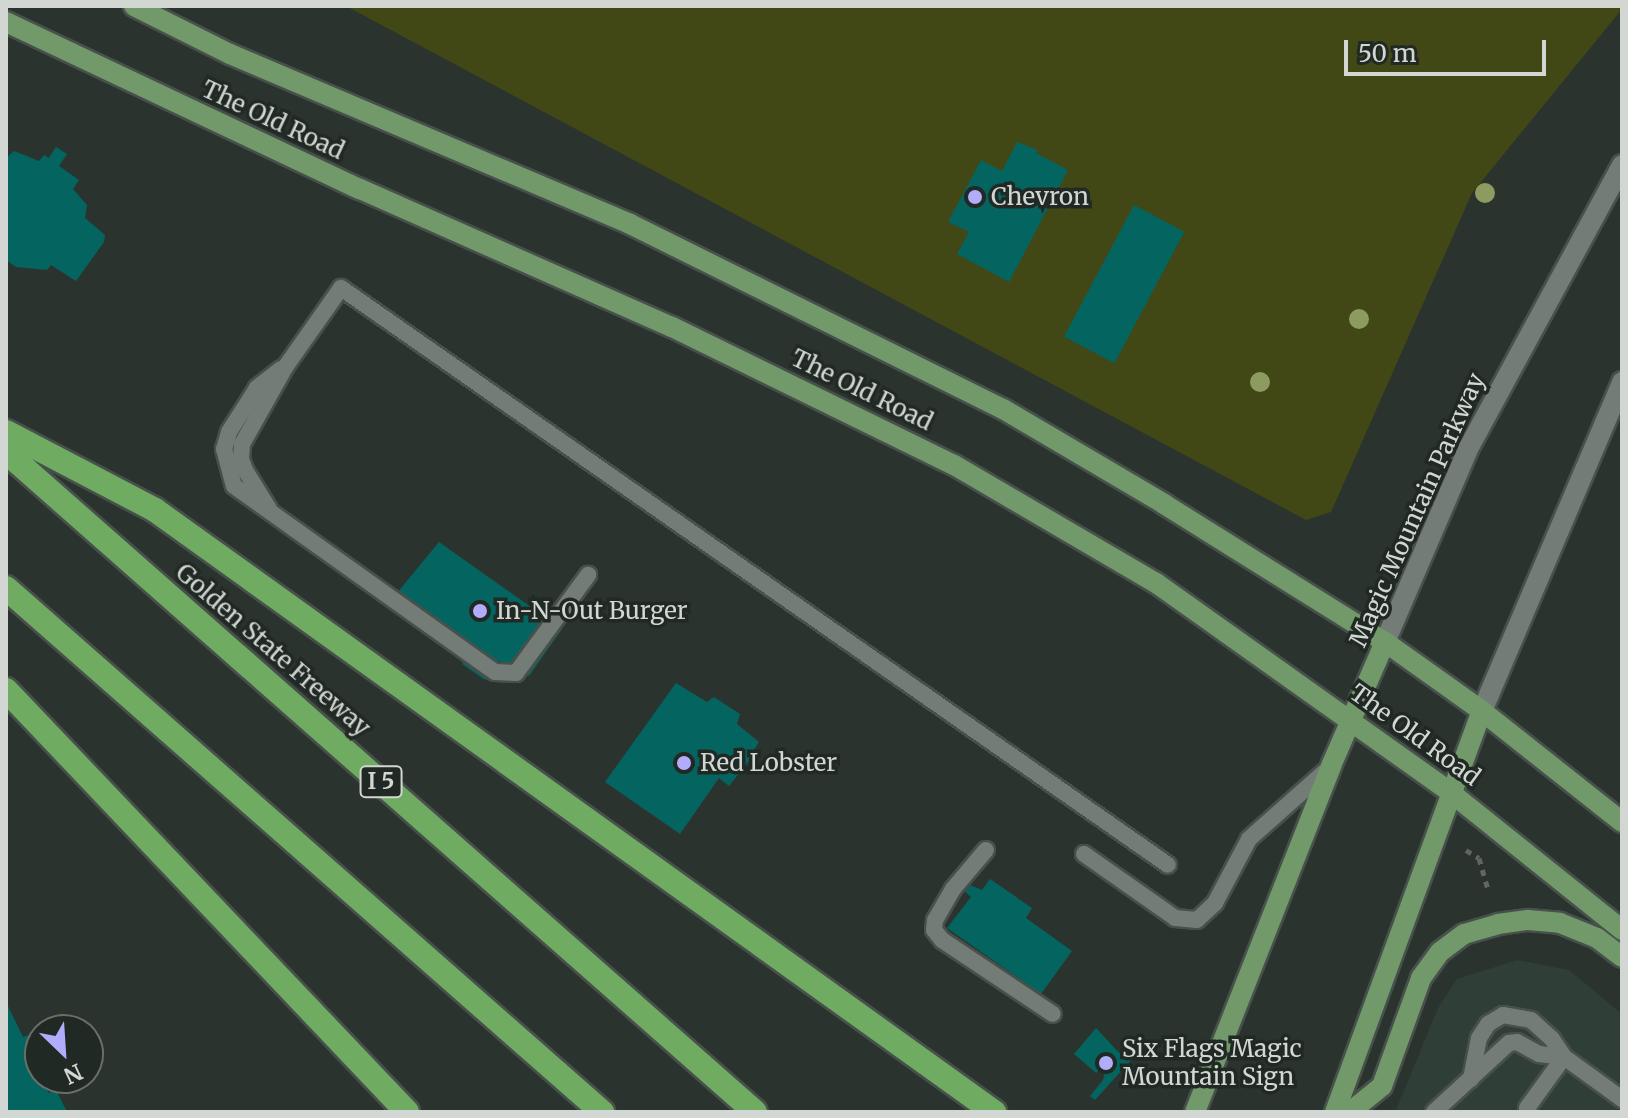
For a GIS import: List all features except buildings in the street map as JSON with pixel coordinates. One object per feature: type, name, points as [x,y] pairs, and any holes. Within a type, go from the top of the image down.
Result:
[{"type":"highway","points":[[6,432],[155,510],[994,1112]]},
{"type":"highway","name":"Golden State Freeway","points":[[6,452],[755,1112]]},
{"type":"highway","points":[[6,588],[602,1112]]},
{"type":"highway","points":[[6,690],[407,1112]]},
{"type":"main road","name":"The Old Road","points":[[134,6],[230,54],[644,231],[967,391],[1126,481],[1385,642],[1482,711],[1622,822]]},
{"type":"main road","name":"The Old Road","points":[[6,22],[360,189],[672,327],[954,465],[1156,583],[1450,792],[1622,930]]},
{"type":"main road","name":"Magic Mountain Parkway","points":[[1195,1112],[1331,766],[1468,449],[1622,165]]},
{"type":"main road","points":[[1335,1112],[1450,792],[1622,382]]},
{"type":"main road","points":[[1350,1112],[1382,1086],[1421,978],[1440,952],[1464,934],[1528,920],[1560,923],[1597,938],[1622,957]]},
{"type":"lane","points":[[588,575],[516,673],[506,675],[495,672],[234,486],[224,449],[229,432],[257,388],[286,366],[341,288],[1168,865]]},
{"type":"lane","points":[[1084,854],[1175,918],[1197,920],[1215,903],[1249,839],[1331,766]]},
{"type":"lane","points":[[986,850],[953,889],[935,920],[934,930],[942,940],[1053,1014]]},
{"type":"lane","points":[[1471,1079],[1479,1038],[1488,1024],[1503,1015],[1531,1020],[1552,1039],[1564,1057],[1622,1099]]},
{"type":"lane","points":[[1434,1112],[1509,1043],[1517,1042],[1539,1054],[1564,1057]]},
{"type":"lane","points":[[1529,1112],[1527,1108],[1564,1057]]},
{"type":"path","points":[[1466,850],[1479,858],[1489,892]]},
{"type":"shaded area","points":[[1517,960],[1569,970],[1622,1014],[1622,1112],[1395,1112],[1439,1006],[1457,979]]},
{"type":"green space","points":[[346,6],[1622,6],[1622,9],[1472,193],[1331,512],[1306,520]]},
{"type":"place","name":"Chevron","points":[[975,197]]},
{"type":"place","name":"In-N-Out Burger","points":[[480,611]]},
{"type":"place","name":"Red Lobster","points":[[684,763]]},
{"type":"place","name":"Six Flags Magic Mountain Sign","points":[[1106,1063]]}]
